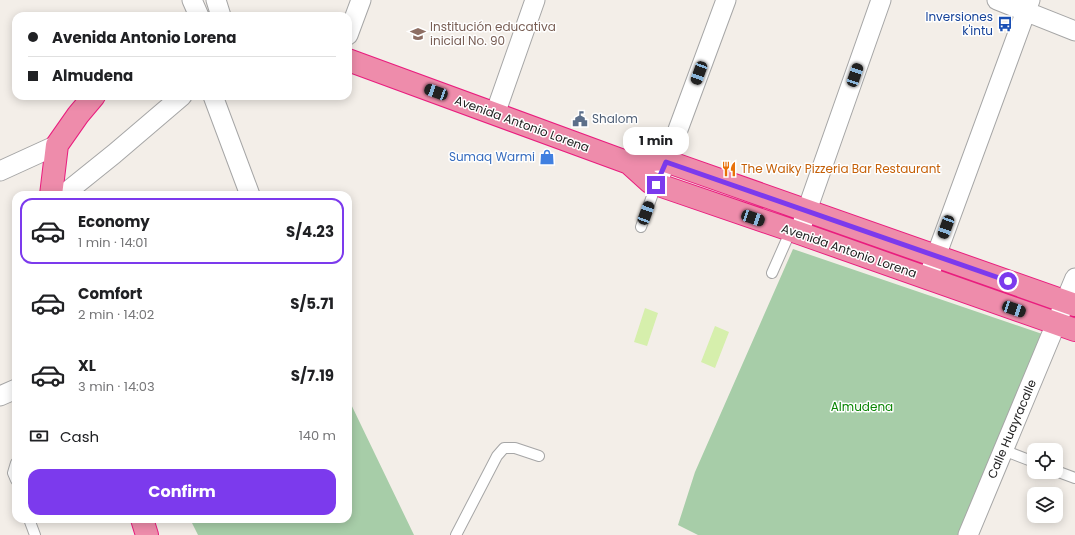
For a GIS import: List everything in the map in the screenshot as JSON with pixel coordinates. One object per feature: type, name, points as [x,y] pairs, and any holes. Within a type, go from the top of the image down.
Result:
[{"type":"highway","name":"Avenida Antonio Lorena","points":[[352,61],[629,163],[650,182],[656,185],[795,231],[1066,327]]},
{"type":"highway","points":[[51,191],[57,145],[91,100]]},
{"type":"highway","name":"Avenida Antonio Lorena","points":[[629,163],[660,159],[1070,303]]},
{"type":"highway","points":[[143,523],[147,535]]},
{"type":"street","points":[[192,0],[197,12]]},
{"type":"street","points":[[216,0],[220,12]]},
{"type":"street","points":[[352,24],[361,0]]},
{"type":"street","points":[[495,114],[534,0]]},
{"type":"street","points":[[656,185],[666,162],[726,0]]},
{"type":"street","points":[[795,231],[806,211],[881,0]]},
{"type":"street","points":[[997,0],[1028,6],[1075,31]]},
{"type":"street","points":[[928,278],[1028,6]]},
{"type":"street","points":[[68,191],[177,100]]},
{"type":"street","points":[[214,100],[249,191]]},
{"type":"street","points":[[0,171],[57,145]]},
{"type":"street","name":"Calle Huayracalle","points":[[968,535],[1003,450],[1066,327],[1075,278]]},
{"type":"street","points":[[0,396],[12,391]]},
{"type":"lane","points":[[641,227],[656,185]]},
{"type":"lane","points":[[772,273],[795,231]]},
{"type":"lane","points":[[456,535],[497,456],[504,448],[515,448],[539,456]]},
{"type":"lane","points":[[1003,450],[1027,459]]},
{"type":"lane","points":[[1063,474],[1075,478]]},
{"type":"lane","points":[[30,523],[35,535]]},
{"type":"green space","name":"Almudena","points":[[793,249],[1051,337],[968,535],[698,535],[678,525],[695,472]]},
{"type":"green space","points":[[645,308],[658,313],[647,346],[634,342]]},
{"type":"green space","points":[[715,326],[729,332],[715,368],[701,362]]},
{"type":"green space","points":[[352,406],[414,535],[198,535],[192,523],[352,523]]},
{"type":"place","name":"Inversiones k'intu","points":[[1005,24]]},
{"type":"place","name":"Institución educativa inicial No. 90","points":[[418,34]]},
{"type":"place","name":"Shalom","points":[[580,119]]},
{"type":"place","name":"Sumaq Warmi","points":[[547,157]]},
{"type":"place","name":"The Waiky Pizzeria Bar Restaurant","points":[[729,169]]},
{"type":"route","points":[[656,185],[666,162],[1008,281]]}]
